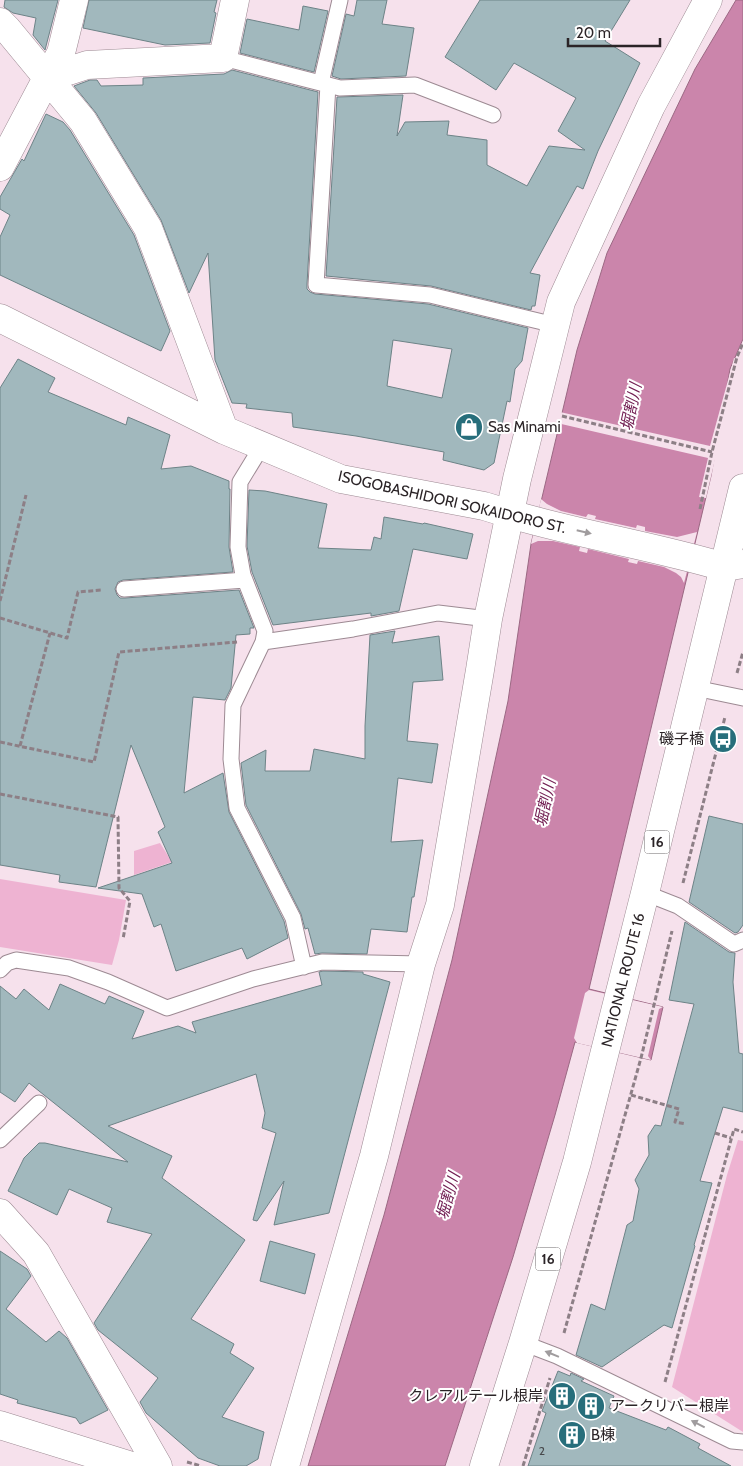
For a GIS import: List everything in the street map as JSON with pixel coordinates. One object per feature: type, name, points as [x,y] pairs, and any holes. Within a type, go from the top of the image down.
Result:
[{"type":"main road","points":[[0,167],[61,54],[74,0]]},
{"type":"main road","points":[[47,78],[87,65],[223,58],[235,0]]},
{"type":"main road","points":[[285,1466],[374,1156],[421,964],[440,905],[488,619],[517,479],[561,302],[651,106],[708,0]]},
{"type":"main road","points":[[0,22],[83,120],[148,228],[224,430]]},
{"type":"main road","name":"ISOGOBASHIDORI SOKAIDORO ST.","points":[[0,318],[224,430],[341,479],[484,506],[536,521],[734,566]]},
{"type":"main road","name":"NATIONAL ROUTE 16","points":[[484,1466],[577,1162],[695,688],[734,566],[743,488]]},
{"type":"main road","points":[[3,1225],[36,1253],[158,1466]]},
{"type":"main road","points":[[0,1424],[132,1466]]},
{"type":"lane","points":[[340,0],[324,84],[316,285],[430,295],[555,325]]},
{"type":"lane","points":[[223,58],[340,88],[416,85],[493,115]]},
{"type":"lane","points":[[262,446],[240,482],[238,547],[245,580],[265,631],[263,641],[233,705],[231,759],[237,808],[292,918],[304,967]]},
{"type":"lane","points":[[124,589],[245,580]]},
{"type":"lane","points":[[263,641],[353,629],[438,613],[488,619]]},
{"type":"lane","points":[[695,688],[737,697]]},
{"type":"lane","points":[[645,893],[678,906],[734,944],[743,940]]},
{"type":"lane","points":[[0,970],[7,963],[16,960],[70,968],[108,982],[167,1008],[253,979],[322,962],[421,964]]},
{"type":"lane","points":[[0,1140],[39,1103]]},
{"type":"lane","points":[[523,1343],[557,1356],[732,1441],[743,1442]]},
{"type":"path","points":[[700,509],[712,452],[743,343]]},
{"type":"path","points":[[553,414],[712,452]]},
{"type":"path","points":[[0,602],[26,495]]},
{"type":"path","points":[[0,618],[67,638],[78,592]]},
{"type":"path","points":[[20,746],[50,632]]},
{"type":"path","points":[[0,742],[94,762],[119,652],[263,641]]},
{"type":"path","points":[[562,1338],[631,1095],[678,906],[737,697],[743,652]]},
{"type":"path","points":[[0,794],[118,817],[119,888],[130,900],[124,938]]},
{"type":"path","points":[[631,1095],[679,1109],[676,1122],[686,1124]]},
{"type":"path","points":[[659,1404],[731,1138],[734,1129],[743,1132]]},
{"type":"path","points":[[715,1133],[731,1138]]},
{"type":"path","points":[[523,1466],[551,1375]]},
{"type":"shaded area","points":[[160,843],[172,862],[134,875],[134,851]]},
{"type":"shaded area","points":[[0,879],[126,900],[119,940],[112,965],[0,947]]},
{"type":"shaded area","points":[[738,1140],[743,1141],[743,1432],[672,1387],[727,1175]]},
{"type":"water","name":"堀割川","points":[[736,0],[743,0],[743,339],[730,369],[711,476],[589,989],[663,1007],[651,1060],[575,1042],[513,1257],[445,1466],[308,1466],[384,1215],[452,960],[508,701],[531,544],[577,350],[607,253],[695,69]]},
{"type":"pier","points":[[734,358],[737,359],[732,370],[720,438],[706,498],[699,497],[708,458],[557,423],[560,412],[710,446]]},
{"type":"pier","points":[[541,499],[561,511],[586,517],[588,514],[596,516],[595,519],[636,528],[637,525],[645,527],[645,531],[677,537],[697,532],[684,583],[676,573],[664,567],[638,561],[637,564],[628,562],[629,559],[588,549],[587,553],[579,551],[580,547],[553,541],[538,541],[531,544]]},
{"type":"pier","points":[[589,990],[663,1007],[659,1009],[648,1056],[651,1060],[577,1043],[574,1038],[585,993]]},
{"type":"building","points":[[5,0],[58,0],[45,50],[33,35],[36,18],[13,13],[4,7]]},
{"type":"building","points":[[89,0],[217,0],[210,43],[165,45],[83,28]]},
{"type":"building","points":[[357,0],[387,0],[382,24],[414,28],[406,76],[341,79],[332,76],[346,14],[354,16]]},
{"type":"building","points":[[480,0],[630,0],[605,41],[640,63],[598,151],[583,189],[577,186],[530,273],[540,275],[535,306],[532,306],[531,310],[431,286],[326,276],[337,97],[403,95],[397,136],[405,122],[449,121],[447,135],[487,140],[487,165],[527,186],[549,146],[585,150],[558,131],[576,98],[514,63],[496,90],[445,57]]},
{"type":"building","points":[[303,6],[328,11],[314,72],[240,53],[247,19],[299,30]]},
{"type":"building","points":[[232,70],[318,92],[307,284],[307,289],[310,292],[428,304],[528,328],[522,361],[515,369],[510,402],[507,401],[494,463],[484,470],[443,460],[444,452],[293,427],[292,413],[246,408],[247,404],[232,403],[215,360],[208,253],[189,293],[161,220],[96,113],[74,86],[90,80],[97,80],[101,86],[143,85],[143,78],[224,74]],"holes":[[[393,340],[452,349],[442,398],[387,386]]]},
{"type":"building","points":[[46,114],[63,122],[70,130],[134,235],[170,331],[161,351],[0,275],[0,237],[10,215],[0,209],[0,197],[22,159],[24,161]]},
{"type":"building","points":[[18,359],[55,378],[48,392],[126,425],[128,417],[170,435],[161,469],[191,466],[229,481],[229,547],[233,572],[123,580],[118,582],[115,589],[120,598],[239,590],[254,628],[250,628],[250,634],[236,635],[231,688],[225,700],[193,697],[184,793],[223,773],[229,812],[284,921],[288,938],[247,959],[242,948],[176,971],[161,924],[154,927],[142,894],[98,888],[172,863],[158,832],[165,827],[131,745],[96,887],[59,882],[60,875],[0,865],[0,388]]},
{"type":"building","points":[[249,490],[265,491],[327,504],[318,548],[371,550],[374,537],[381,539],[384,517],[424,523],[473,534],[467,559],[413,549],[399,611],[371,616],[371,613],[273,625],[252,572],[247,546]]},
{"type":"building","points":[[395,631],[392,643],[439,636],[443,680],[413,682],[407,741],[438,744],[432,783],[398,778],[391,842],[423,840],[407,932],[371,929],[367,954],[315,954],[308,928],[305,929],[301,914],[246,805],[241,763],[266,750],[265,771],[310,771],[314,749],[365,759],[370,635]]},
{"type":"building","points":[[709,816],[743,824],[743,925],[735,933],[689,902]]},
{"type":"building","points":[[685,922],[729,952],[735,953],[733,982],[739,1053],[743,1054],[743,1112],[723,1107],[700,1181],[712,1183],[672,1328],[664,1325],[602,1367],[576,1355],[591,1304],[605,1310],[627,1225],[633,1221],[639,1189],[635,1180],[649,1155],[648,1136],[655,1125],[661,1126],[694,1004],[669,1000]]},
{"type":"building","points":[[319,972],[363,972],[363,974],[390,982],[329,1213],[274,1225],[284,1181],[257,1221],[253,1220],[276,1133],[262,1128],[265,1113],[256,1074],[108,1126],[172,1156],[162,1178],[245,1240],[191,1319],[234,1344],[230,1353],[254,1368],[222,1417],[264,1432],[258,1459],[246,1466],[220,1466],[198,1458],[146,1413],[140,1402],[158,1378],[98,1330],[94,1323],[152,1234],[107,1222],[112,1208],[69,1189],[57,1215],[8,1191],[24,1158],[39,1143],[128,1162],[29,1083],[15,1102],[0,1092],[0,986],[16,999],[24,989],[49,1010],[60,984],[105,1004],[109,996],[144,1011],[132,1039],[178,1026],[196,1033],[192,1022],[322,985]]},
{"type":"building","points":[[270,1241],[315,1254],[305,1294],[260,1281]]},
{"type":"building","points":[[0,1251],[27,1269],[31,1276],[6,1309],[46,1342],[59,1331],[67,1338],[108,1410],[80,1424],[76,1418],[17,1403],[18,1400],[0,1394]]},
{"type":"building","points":[[558,1371],[570,1376],[571,1373],[584,1379],[581,1381],[614,1396],[609,1408],[666,1430],[668,1427],[700,1444],[698,1448],[731,1466],[528,1466],[546,1413],[542,1411]]},
{"type":"place","name":"Sas Minami","points":[[469,427]]},
{"type":"place","name":"磯子橋","points":[[723,739]]},
{"type":"place","name":"クレアルテール根岸","points":[[562,1396]]},
{"type":"place","name":"アークリバー根岸","points":[[591,1406]]},
{"type":"place","name":"B棟","points":[[572,1435]]}]
